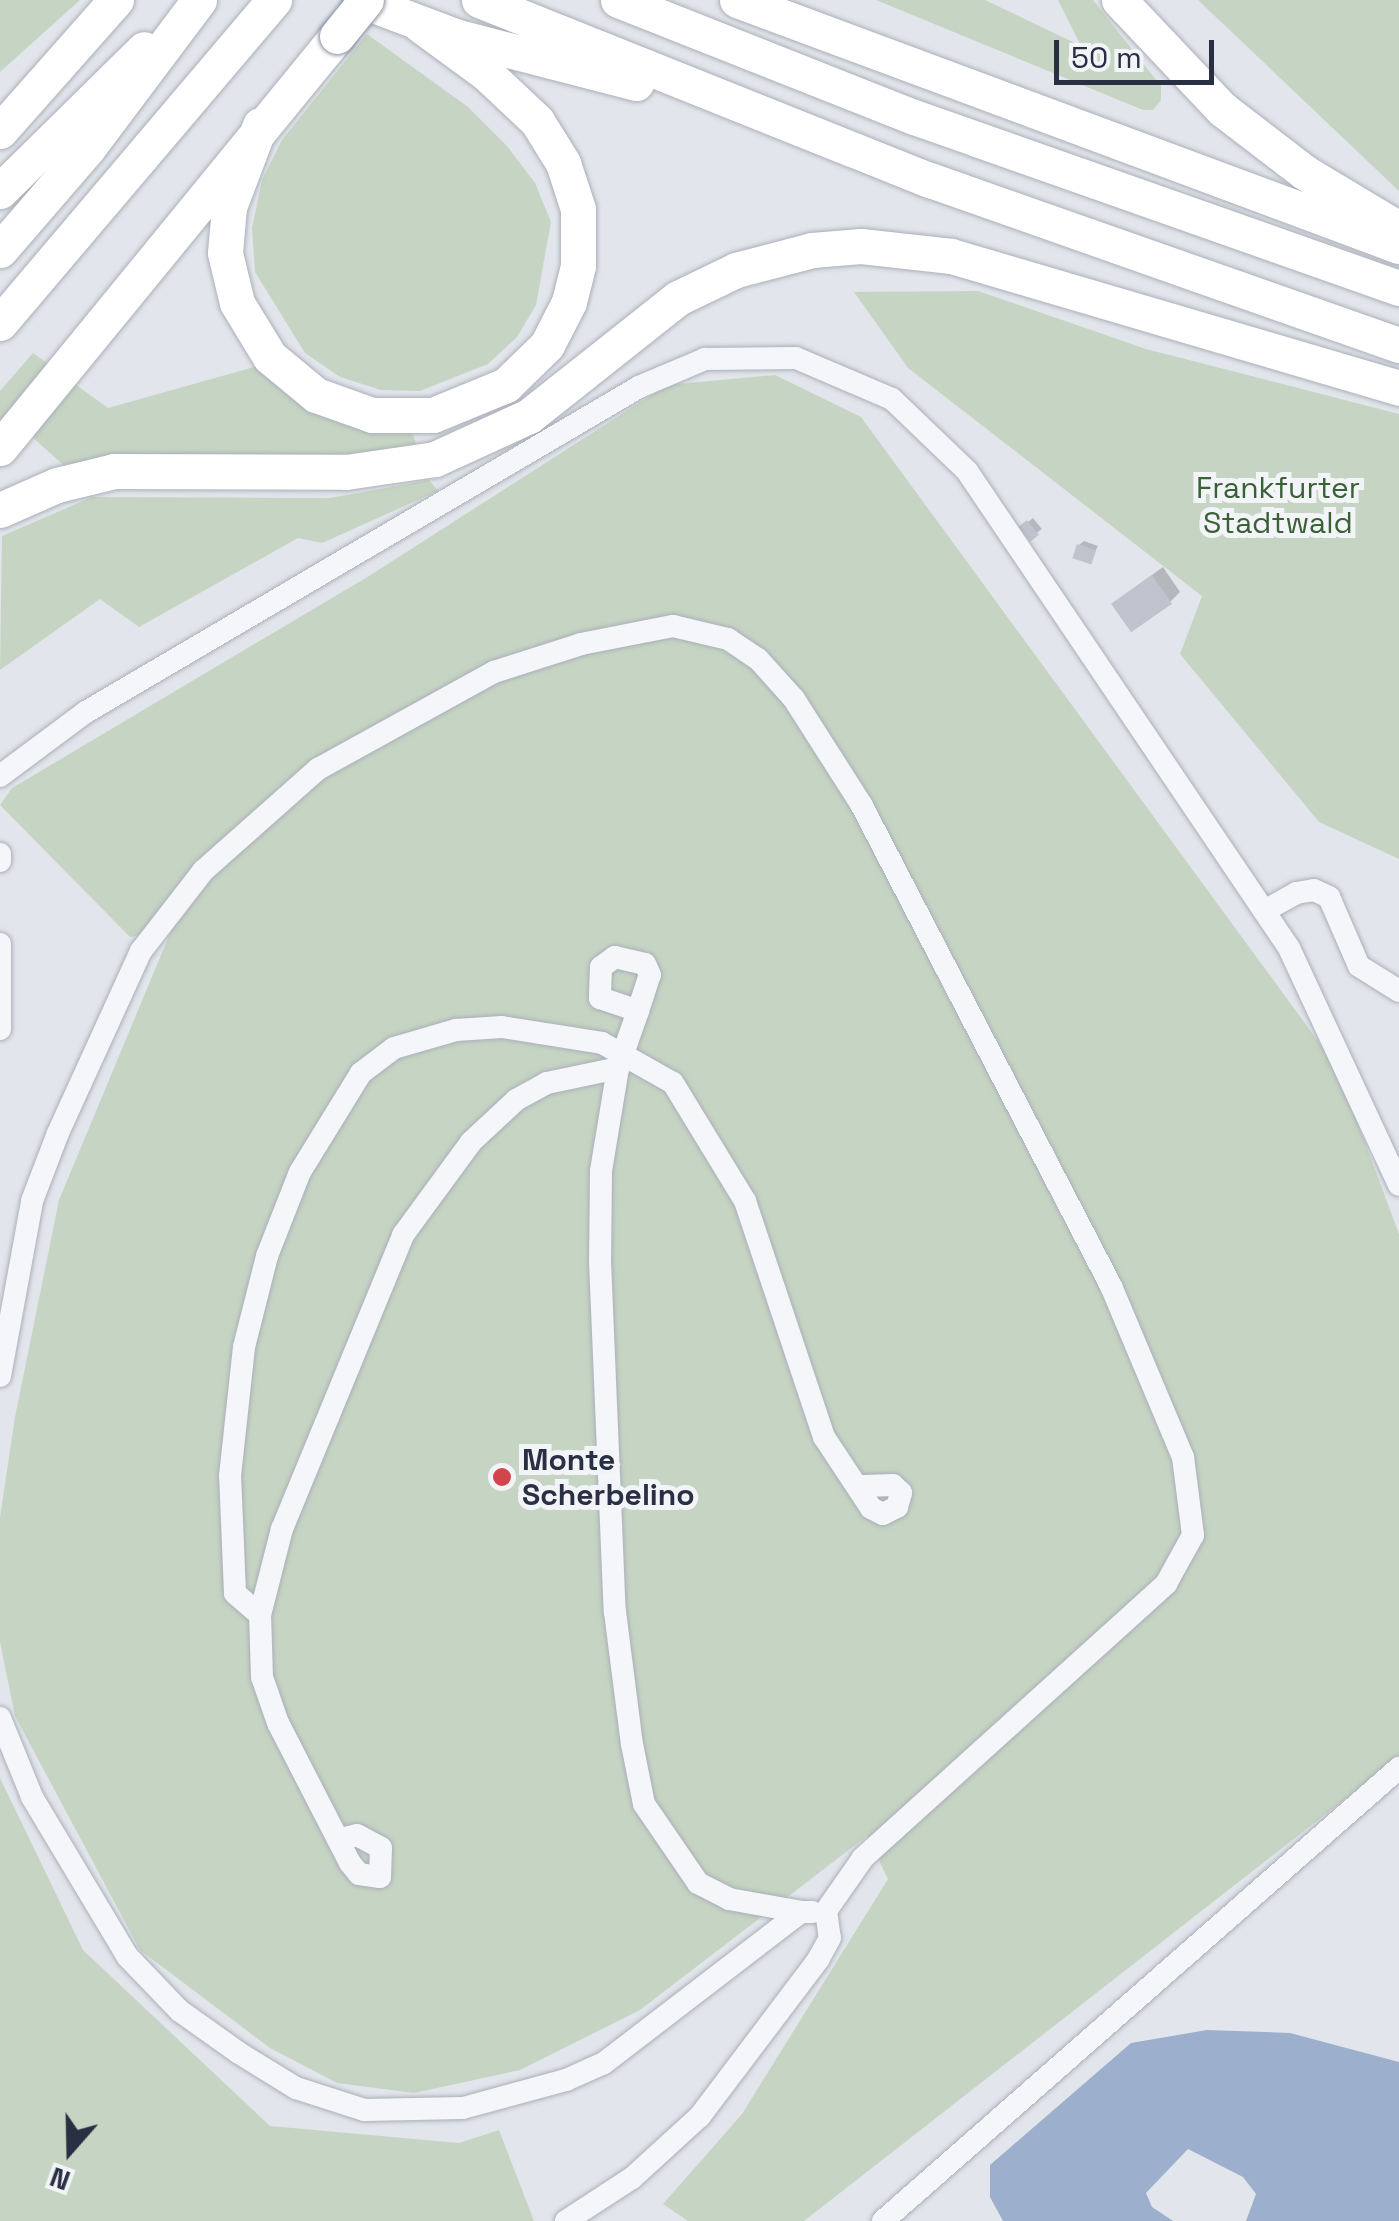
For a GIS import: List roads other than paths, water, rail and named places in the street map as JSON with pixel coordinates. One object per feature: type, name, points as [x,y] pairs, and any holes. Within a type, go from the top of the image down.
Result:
[{"type":"highway","points":[[3,127],[116,0]]},
{"type":"highway","points":[[0,191],[197,0]]},
{"type":"highway","points":[[0,250],[88,148],[197,0]]},
{"type":"highway","points":[[0,448],[363,0],[420,26],[772,119]]},
{"type":"highway","points":[[479,0],[772,119],[1399,346]]},
{"type":"highway","points":[[618,0],[950,131],[1399,288]]},
{"type":"highway","points":[[736,0],[1399,246]]},
{"type":"highway","points":[[1119,0],[1222,110],[1320,184],[1399,227]]},
{"type":"highway","points":[[0,323],[271,3]]},
{"type":"highway","points":[[260,125],[225,228],[229,278],[258,343],[294,380],[358,412],[433,416],[484,398],[520,373],[559,324],[578,266],[578,209],[563,163],[538,122],[420,26]]},
{"type":"highway","points":[[0,510],[56,485],[114,471],[346,472],[435,460],[528,416],[621,338],[704,284],[786,254],[837,248],[889,248],[968,260],[1399,388]]},
{"type":"lane","points":[[0,776],[86,712],[640,387],[705,359],[762,354],[796,358],[865,383],[942,442],[1289,948],[1399,1185]]},
{"type":"lane","points":[[0,1376],[32,1201],[58,1133],[142,951],[202,871],[318,769],[494,672],[581,644],[673,626],[728,639],[758,658],[794,699],[861,804],[1111,1286],[1183,1457],[1193,1500],[1193,1535],[1166,1584],[862,1858],[826,1911],[830,1938],[818,1960],[700,2116],[632,2178],[566,2221]]},
{"type":"lane","points":[[1264,912],[1296,894],[1314,890],[1329,898],[1359,966],[1399,991]]},
{"type":"lane","points":[[0,944],[0,1029]]},
{"type":"lane","points":[[638,1011],[620,1062],[601,1170],[604,1416],[615,1612],[644,1804],[698,1884],[729,1899],[801,1912],[826,1911]]},
{"type":"lane","points":[[260,1615],[235,1593],[230,1570],[230,1476],[244,1347],[267,1256],[300,1172],[331,1116],[362,1074],[394,1048],[456,1030],[570,1036],[673,1083],[744,1201],[824,1437],[858,1486]]},
{"type":"lane","points":[[340,1839],[278,1722],[262,1676],[260,1615],[314,1440],[403,1235],[471,1142],[516,1100],[547,1083],[620,1062]]},
{"type":"lane","points":[[0,1718],[32,1798],[127,1956],[180,2011],[238,2053],[296,2088],[364,2110],[464,2108],[604,2063],[801,1912]]},
{"type":"lane","points":[[883,2221],[1399,1768]]},
{"type":"water","points":[[1207,2030],[1290,2033],[1399,2062],[1399,2221],[1246,2221],[1256,2194],[1243,2177],[1188,2149],[1146,2193],[1152,2207],[1173,2221],[1003,2221],[990,2197],[990,2165],[1131,2043]]},
{"type":"place","name":"Monte Scherbelino","points":[[502,1477]]},
{"type":"park label","name":"Frankfurter Stadtwald","points":[[1278,505]]}]
